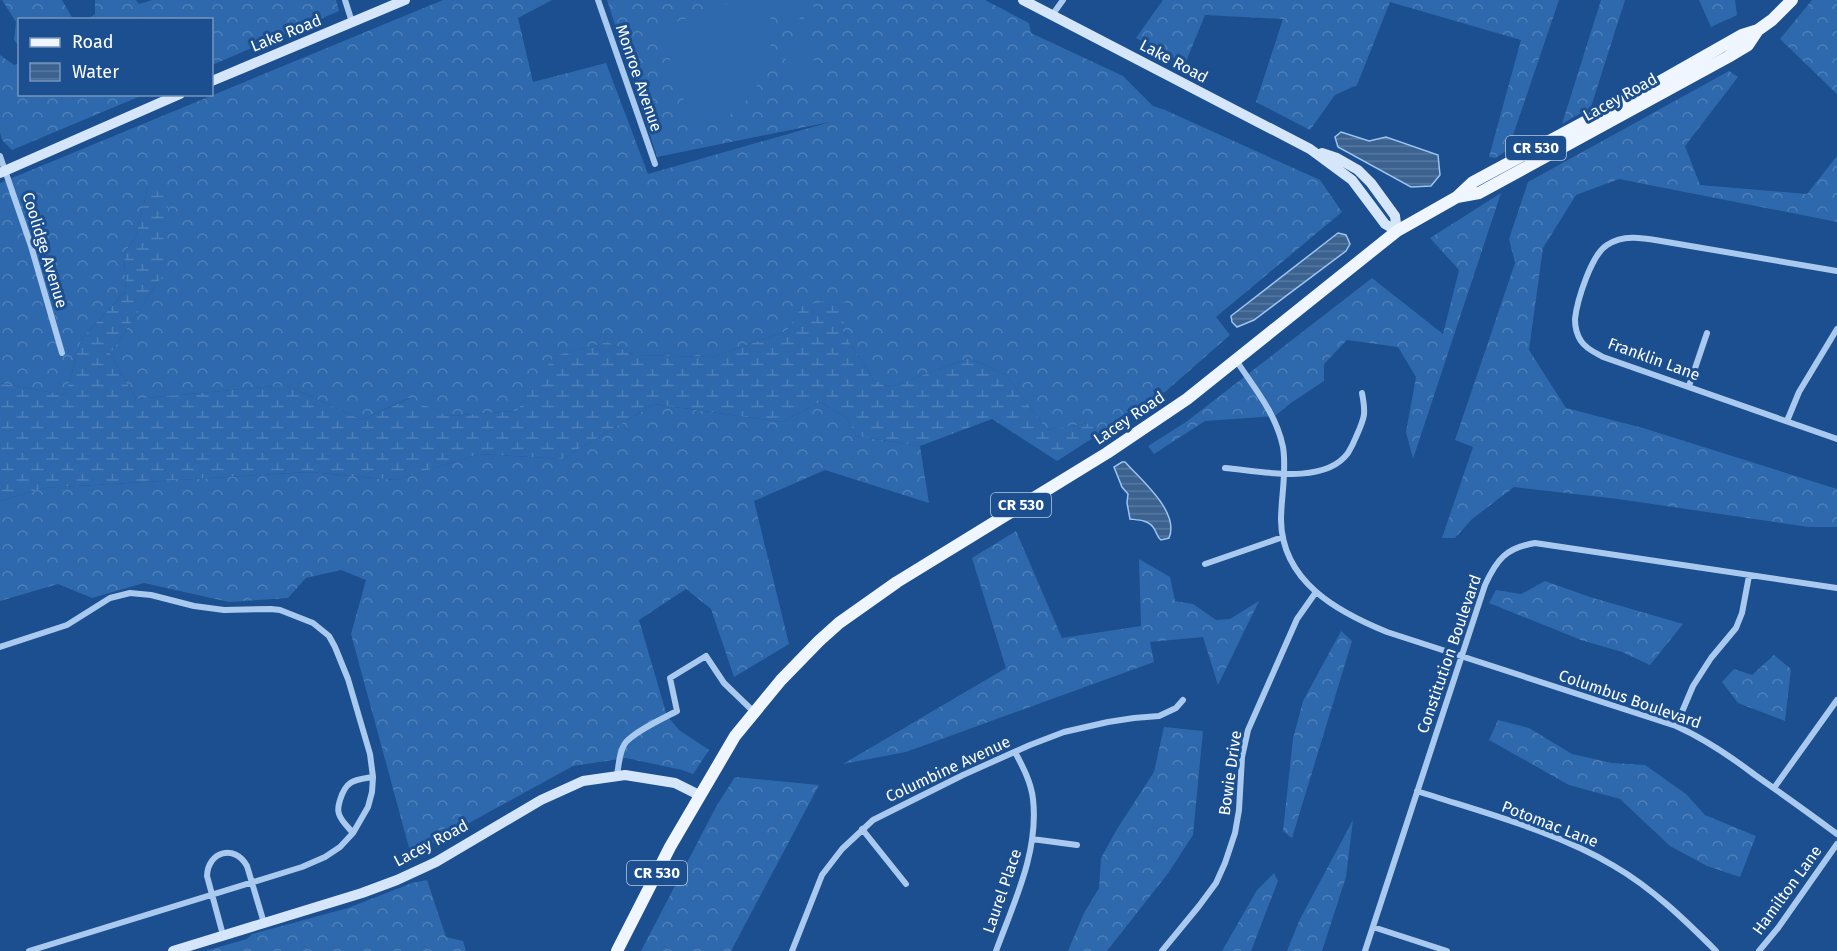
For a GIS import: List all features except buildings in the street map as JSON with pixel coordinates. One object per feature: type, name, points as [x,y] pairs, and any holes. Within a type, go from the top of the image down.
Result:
[{"type":"main road","name":"Lacey Road","points":[[754,712],[781,680],[839,623],[881,593],[1133,436],[1187,399],[1397,231],[1457,197],[1473,182],[1662,86],[1728,57],[1748,45],[1758,30],[1792,0]]},
{"type":"main road","name":"CR 530","points":[[617,951],[699,795],[735,736],[754,712]]},
{"type":"street","points":[[345,0],[352,22]]},
{"type":"street","name":"Lake Road","points":[[213,81],[405,0]]},
{"type":"street","name":"Monroe Avenue","points":[[598,0],[655,164]]},
{"type":"street","name":"Lake Road","points":[[1023,0],[1310,149],[1337,158],[1358,170],[1371,183],[1395,216],[1397,231]]},
{"type":"street","points":[[1053,14],[1063,0]]},
{"type":"street","points":[[3,172],[175,96]]},
{"type":"street","name":"Coolidge Avenue","points":[[0,156],[3,172],[31,246],[62,353]]},
{"type":"street","name":"Franklin Lane","points":[[1837,271],[1637,237],[1624,238],[1607,245],[1591,265],[1575,320],[1581,341],[1589,349],[1604,357],[1837,439]]},
{"type":"street","points":[[1787,421],[1799,392],[1837,329]]},
{"type":"street","points":[[1689,386],[1707,333]]},
{"type":"street","name":"Columbus Boulevard","points":[[1236,360],[1274,418],[1283,450],[1281,522],[1283,537],[1296,570],[1316,592],[1338,610],[1363,623],[1461,657],[1676,726],[1708,742],[1837,834]]},
{"type":"street","points":[[1225,468],[1283,474],[1318,472],[1330,467],[1348,454],[1366,413],[1362,393]]},
{"type":"street","points":[[1205,564],[1283,537]]},
{"type":"street","name":"Constitution Boulevard","points":[[1365,951],[1461,657],[1491,573],[1503,556],[1521,546],[1535,543],[1837,588]]},
{"type":"street","points":[[1676,726],[1694,686],[1711,658],[1736,628],[1742,613],[1749,576]]},
{"type":"street","name":"Bowie Drive","points":[[1162,951],[1216,883],[1225,863],[1235,833],[1239,810],[1242,757],[1248,729],[1298,619],[1316,592]]},
{"type":"street","points":[[0,646],[67,625],[110,598],[130,593],[224,610],[271,609],[289,613],[314,623],[329,636],[335,647],[348,679],[367,744],[373,777],[368,807],[353,833],[340,847],[325,857],[252,883],[29,951]]},
{"type":"street","points":[[617,776],[620,754],[626,743],[677,711],[670,678],[706,656],[724,683],[754,712]]},
{"type":"street","name":"Columbine Avenue","points":[[792,951],[822,875],[842,849],[862,829],[883,815],[963,775],[1064,732],[1134,718],[1159,716],[1170,712],[1183,700]]},
{"type":"street","points":[[1774,788],[1837,700]]},
{"type":"street","name":"Laurel Place","points":[[996,951],[1023,876],[1032,839],[1033,799],[1026,773],[1016,752]]},
{"type":"street","name":"Lacey Road","points":[[172,951],[362,893],[397,880],[436,862],[541,800],[583,782],[625,775],[675,783],[699,795]]},
{"type":"street","points":[[353,833],[338,813],[344,789],[350,782],[373,777]]},
{"type":"street","name":"Potomac Lane","points":[[1417,791],[1557,838],[1596,856],[1629,876],[1670,907],[1716,951]]},
{"type":"street","points":[[862,829],[906,884]]},
{"type":"street","name":"Laurel Place","points":[[1032,839],[1077,845]]},
{"type":"street","name":"Hamilton Lane","points":[[1759,951],[1789,914],[1837,844]]},
{"type":"street","points":[[223,935],[207,876],[207,868],[212,860],[223,853],[233,853],[244,860],[264,923]]},
{"type":"street","points":[[1373,927],[1447,951]]},
{"type":"green space","points":[[2,0],[62,0],[72,18],[18,18],[18,45],[14,40],[16,22]]},
{"type":"green space","points":[[95,0],[136,0],[139,4],[152,0],[336,0],[339,11],[213,65],[213,18],[89,18],[95,14]]},
{"type":"green space","points":[[443,0],[552,0],[518,18],[533,82],[606,63],[648,174],[830,122],[657,157],[607,0],[985,0],[1029,23],[1031,33],[1123,76],[1153,106],[1320,180],[1342,212],[1216,317],[1230,335],[1165,392],[1099,434],[1090,423],[1047,430],[1006,375],[969,358],[891,387],[874,381],[842,330],[802,306],[787,331],[712,357],[634,355],[608,342],[555,356],[517,411],[448,416],[409,398],[362,420],[286,385],[136,399],[110,354],[162,276],[148,187],[135,239],[124,253],[126,291],[82,338],[65,395],[0,383],[0,183]]},
{"type":"green space","points":[[738,0],[766,0],[771,31],[767,62],[754,91],[744,103],[732,113],[694,131],[660,28]]},
{"type":"green space","points":[[793,0],[802,26],[790,31],[781,4]]},
{"type":"green space","points":[[798,0],[811,0],[819,21],[806,25]]},
{"type":"green space","points":[[1163,0],[1559,0],[1508,150],[1495,158],[1489,157],[1521,40],[1390,2],[1357,85],[1335,95],[1310,130],[1256,102],[1283,19],[1205,15],[1185,64],[1136,38]]},
{"type":"green space","points":[[1601,0],[1625,0],[1591,107],[1562,124]]},
{"type":"green space","points":[[1699,0],[1735,0],[1737,15],[1711,27]]},
{"type":"green space","points":[[1812,0],[1837,0],[1837,94],[1780,39]]},
{"type":"green space","points":[[807,40],[820,80],[796,89],[782,49]]},
{"type":"green space","points":[[0,55],[14,65],[18,63],[18,96],[141,96],[12,150],[2,140],[0,133]]},
{"type":"green space","points":[[1729,71],[1738,77],[1685,146],[1700,185],[1807,194],[1837,156],[1837,222],[1619,179],[1576,195],[1543,248],[1529,350],[1566,408],[1643,428],[1837,489],[1837,527],[1809,527],[1618,499],[1514,487],[1472,519],[1455,538],[1442,538],[1473,447],[1455,440],[1515,263],[1509,239],[1528,182]]},
{"type":"green space","points":[[148,187],[169,197],[162,276],[110,354],[136,399],[286,385],[362,420],[410,398],[448,416],[517,411],[554,356],[608,342],[634,355],[712,357],[787,331],[802,306],[830,300],[848,303],[842,330],[874,381],[891,387],[969,358],[1006,375],[1047,430],[1090,423],[1099,434],[1057,461],[992,419],[920,446],[856,436],[847,418],[820,402],[782,422],[654,404],[562,459],[479,454],[396,480],[309,472],[44,488],[0,501],[0,383],[65,395],[82,338],[126,291],[124,253],[135,239]]},
{"type":"green space","points":[[1501,193],[1413,459],[1406,432],[1416,377],[1398,347],[1347,340],[1324,364],[1324,381],[1275,416],[1205,421],[1154,454],[1148,446],[1186,422],[1372,278],[1443,334],[1459,270],[1430,238]]},
{"type":"green space","points":[[820,402],[847,418],[856,436],[920,446],[929,503],[825,470],[754,501],[789,644],[734,677],[711,609],[686,589],[639,620],[667,716],[679,730],[709,750],[693,774],[626,758],[573,766],[411,855],[351,634],[366,580],[341,570],[306,578],[288,598],[229,602],[144,583],[92,598],[58,584],[0,601],[0,501],[44,488],[309,472],[396,480],[479,454],[562,459],[654,404],[782,422]]},
{"type":"green space","points":[[1016,531],[1062,638],[1141,626],[1139,559],[1170,577],[1175,601],[1193,604],[1216,620],[1230,619],[1259,601],[1218,685],[1203,637],[1150,642],[1154,662],[906,752],[843,764],[1006,668],[972,558]]},
{"type":"green space","points":[[1545,581],[1590,597],[1683,624],[1650,665],[1622,652],[1581,640],[1489,603],[1496,590],[1521,594]]},
{"type":"green space","points":[[1341,631],[1352,641],[1292,838],[1283,831],[1293,739],[1303,701]]},
{"type":"green space","points":[[1774,655],[1791,669],[1785,721],[1738,703],[1722,682],[1734,669],[1752,675]]},
{"type":"green space","points":[[1498,720],[1529,728],[1572,754],[1612,763],[1645,765],[1686,794],[1705,815],[1756,836],[1740,877],[1707,866],[1670,846],[1620,799],[1569,785],[1489,740]]},
{"type":"green space","points":[[1164,727],[1203,731],[1193,835],[1169,872],[1107,951],[1068,951],[1084,913],[1099,888],[1101,858],[1154,772]]},
{"type":"green space","points":[[735,777],[819,785],[731,951],[641,951],[717,805]]},
{"type":"green space","points":[[1353,820],[1346,877],[1322,951],[1287,951],[1300,919]]},
{"type":"green space","points":[[1274,873],[1278,881],[1251,951],[1222,951],[1257,890]]},
{"type":"green space","points":[[427,880],[446,937],[463,941],[466,951],[205,951],[247,939],[252,934],[348,908],[412,883]]},
{"type":"water","points":[[1341,132],[1369,141],[1386,137],[1438,155],[1440,175],[1431,186],[1411,187],[1338,147],[1335,137]]},
{"type":"water","points":[[1338,233],[1346,235],[1350,244],[1346,251],[1254,320],[1237,327],[1232,322],[1231,316]]},
{"type":"water","points":[[1125,462],[1149,487],[1164,507],[1171,528],[1169,538],[1161,540],[1148,523],[1130,519],[1128,494],[1122,487],[1114,467]]}]
